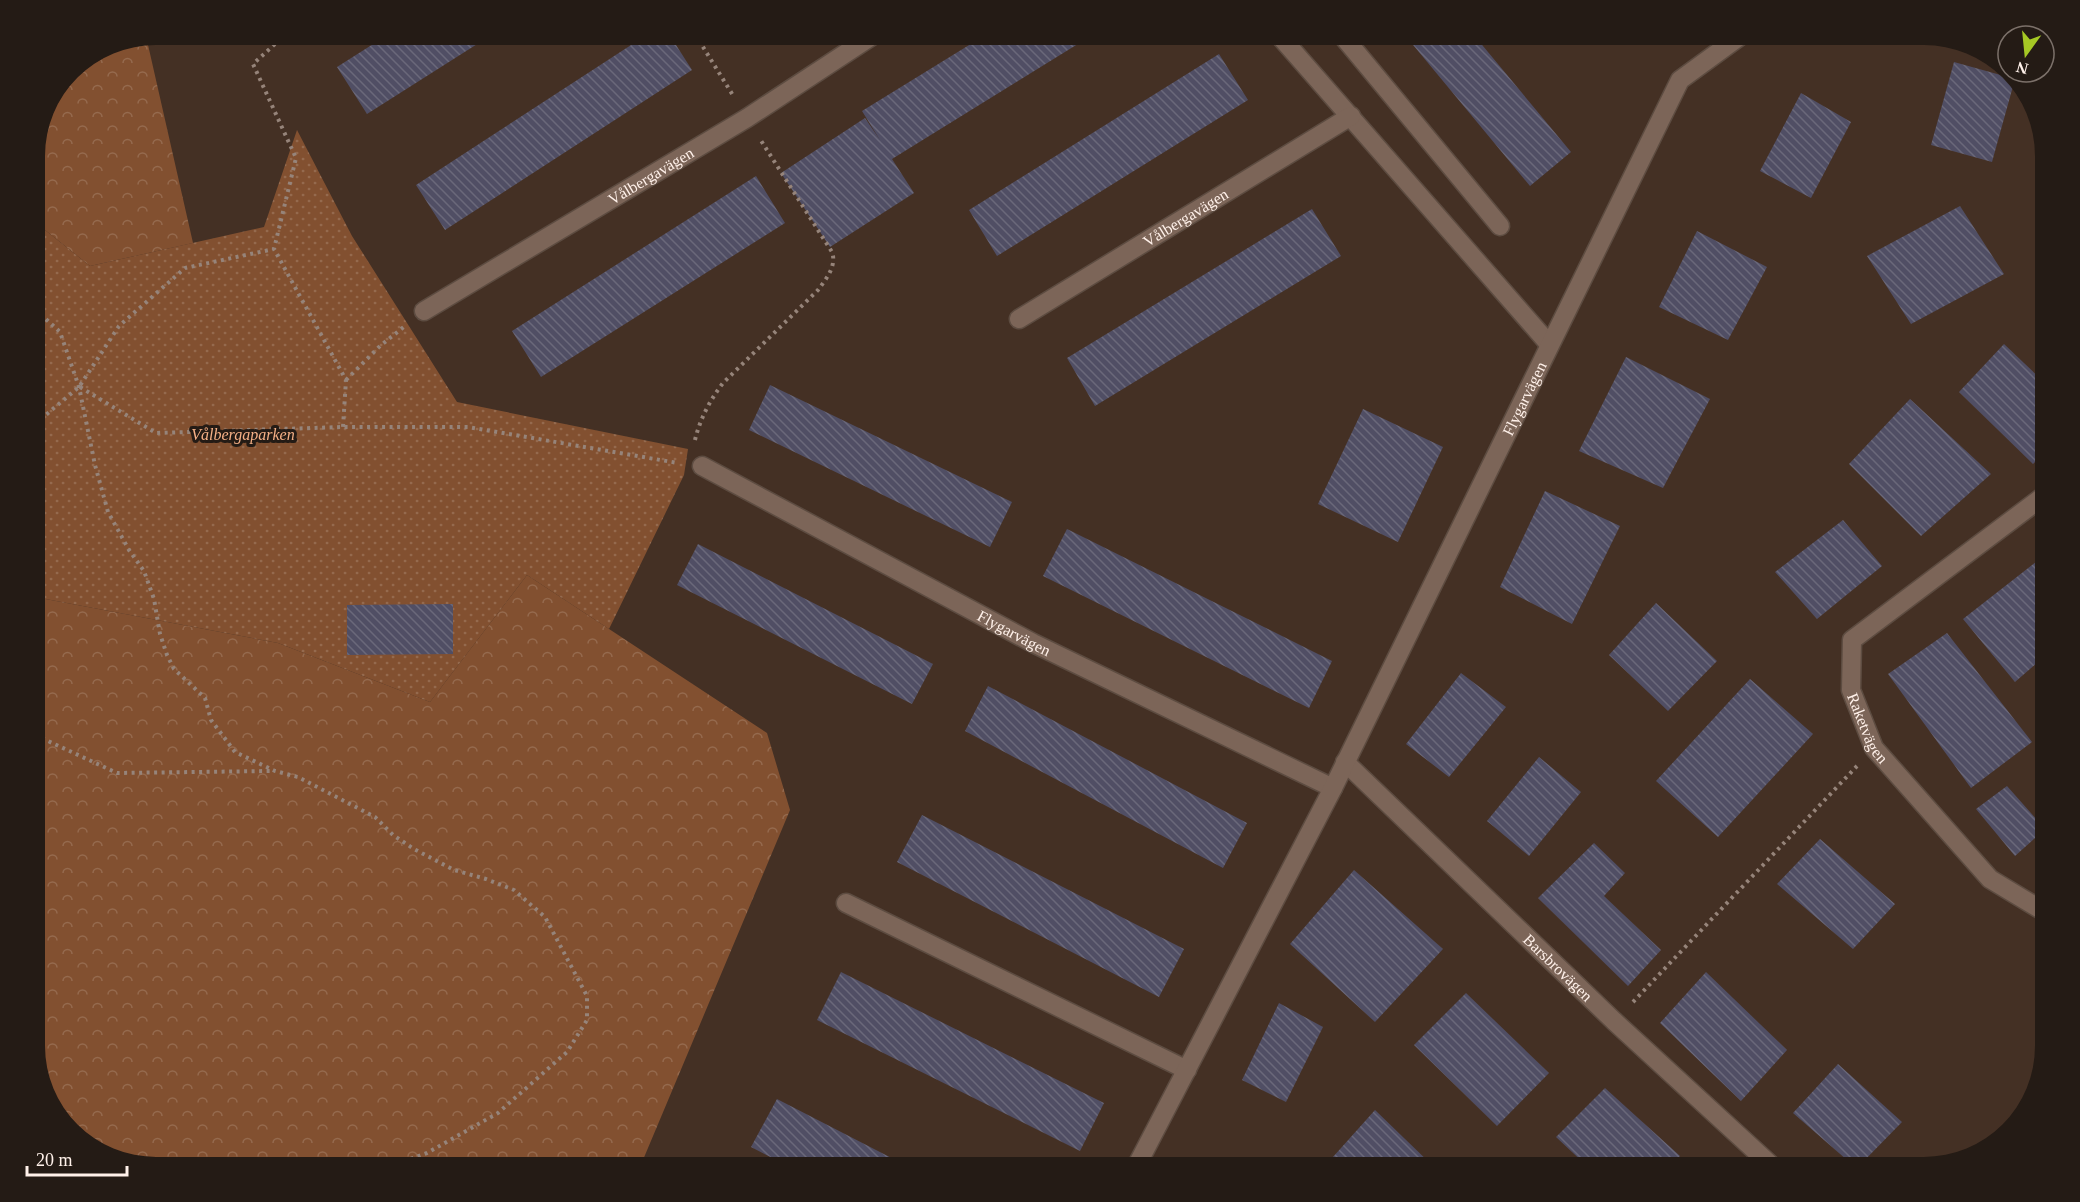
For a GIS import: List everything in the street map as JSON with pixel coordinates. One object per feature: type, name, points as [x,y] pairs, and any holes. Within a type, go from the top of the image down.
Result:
[{"type":"street","name":"Vålbergavägen","points":[[424,311],[747,118],[858,45]]},
{"type":"street","points":[[1294,45],[1351,116],[1549,344]]},
{"type":"street","points":[[1350,45],[1500,226]]},
{"type":"street","name":"Flygarvägen","points":[[1141,1157],[1333,788],[1680,80],[1728,45]]},
{"type":"street","name":"Vålbergavägen","points":[[1019,319],[1351,116]]},
{"type":"street","name":"Flygarvägen","points":[[696,465],[1033,643],[1333,788]]},
{"type":"street","name":"Raketvägen","points":[[2035,503],[1852,640],[1851,690],[1874,748],[1990,879],[2035,906]]},
{"type":"street","name":"Barsbrovägen","points":[[1345,762],[1614,1021],[1762,1157]]},
{"type":"street","points":[[846,903],[1187,1070]]},
{"type":"path","points":[[274,45],[253,64],[296,158],[274,249],[346,380],[343,426]]},
{"type":"path","points":[[79,387],[156,433],[343,426],[468,427],[696,465],[698,426],[711,398],[731,375],[818,290],[828,276],[834,257],[702,45]]},
{"type":"path","points":[[45,416],[79,387],[119,326],[185,268],[274,249]]},
{"type":"path","points":[[346,380],[380,346],[424,311]]},
{"type":"path","points":[[45,318],[60,332],[79,387],[95,465],[108,512],[129,550],[144,571],[154,599],[160,634],[167,655],[174,669],[205,698],[211,720],[235,752],[275,771],[298,777],[375,817],[393,835],[454,870],[514,890],[545,917],[586,996],[587,1020],[567,1052],[498,1113],[416,1157]]},
{"type":"path","points":[[45,740],[117,773],[275,771]]},
{"type":"path","points":[[1614,1021],[1874,748]]},
{"type":"green space","points":[[148,46],[193,243],[90,266],[45,230],[45,149],[49,127],[56,107],[64,94],[89,68],[114,53]]},
{"type":"green space","name":"Vålbergaparken","points":[[297,130],[352,236],[457,402],[688,449],[684,475],[609,629],[527,575],[430,702],[278,643],[45,599],[45,230],[90,266],[264,227]]},
{"type":"green space","points":[[527,575],[767,733],[790,810],[644,1157],[156,1157],[114,1149],[89,1134],[68,1113],[56,1095],[45,1053],[45,599],[278,643],[430,702]]},
{"type":"building","points":[[372,45],[476,45],[367,114],[337,67]]},
{"type":"building","points":[[631,45],[676,45],[692,70],[445,230],[416,185]]},
{"type":"building","points":[[969,45],[1076,45],[892,159],[914,193],[830,247],[781,173],[865,118],[880,140],[862,111]]},
{"type":"building","points":[[1413,45],[1482,45],[1571,152],[1530,186]]},
{"type":"building","points":[[1219,54],[1248,100],[997,256],[969,210]]},
{"type":"building","points":[[1954,62],[1996,74],[1996,84],[2008,84],[2012,89],[1992,162],[1931,145]]},
{"type":"building","points":[[1801,93],[1851,122],[1811,198],[1760,171]]},
{"type":"building","points":[[756,176],[785,223],[541,377],[512,331]]},
{"type":"building","points":[[1960,206],[2004,274],[1911,324],[1867,256]]},
{"type":"building","points":[[1312,209],[1341,256],[1095,406],[1067,358]]},
{"type":"building","points":[[1697,231],[1767,267],[1728,340],[1659,307]]},
{"type":"building","points":[[2004,344],[2035,373],[2035,462],[2033,464],[1959,392]]},
{"type":"building","points":[[1626,357],[1710,399],[1663,488],[1579,451]]},
{"type":"building","points":[[770,385],[1012,502],[990,547],[749,430]]},
{"type":"building","points":[[1910,399],[1991,474],[1921,536],[1849,464]]},
{"type":"building","points":[[1363,409],[1443,447],[1398,542],[1318,504]]},
{"type":"building","points":[[1545,491],[1620,526],[1572,624],[1500,587]]},
{"type":"building","points":[[1843,520],[1882,566],[1817,619],[1775,572]]},
{"type":"building","points":[[1067,529],[1332,661],[1309,708],[1043,576]]},
{"type":"building","points":[[698,544],[933,664],[912,704],[677,585]]},
{"type":"building","points":[[2035,563],[2035,665],[2015,682],[1963,619]]},
{"type":"building","points":[[1656,603],[1717,661],[1668,711],[1609,655]]},
{"type":"building","points":[[453,604],[453,654],[347,655],[347,605]]},
{"type":"building","points":[[1947,633],[2032,742],[1971,788],[1888,674]]},
{"type":"building","points":[[1461,673],[1506,707],[1449,777],[1406,744]]},
{"type":"building","points":[[1750,679],[1813,734],[1718,837],[1656,781]]},
{"type":"building","points":[[988,686],[1247,823],[1223,868],[965,731]]},
{"type":"building","points":[[1539,757],[1581,792],[1529,856],[1487,821]]},
{"type":"building","points":[[2007,786],[2035,818],[2035,838],[2015,856],[1976,809]]},
{"type":"building","points":[[922,815],[1184,949],[1159,997],[897,862]]},
{"type":"building","points":[[1820,839],[1895,904],[1853,949],[1777,884]]},
{"type":"building","points":[[1594,843],[1625,873],[1604,896],[1661,950],[1628,986],[1538,898]]},
{"type":"building","points":[[1354,870],[1443,949],[1375,1022],[1290,944]]},
{"type":"building","points":[[841,972],[1104,1103],[1080,1151],[817,1020]]},
{"type":"building","points":[[1706,972],[1787,1050],[1741,1101],[1660,1023]]},
{"type":"building","points":[[1466,993],[1549,1073],[1497,1126],[1414,1045]]},
{"type":"building","points":[[1279,1003],[1323,1027],[1286,1102],[1242,1080]]},
{"type":"building","points":[[1838,1064],[1902,1122],[1868,1157],[1844,1157],[1793,1113]]},
{"type":"building","points":[[1605,1088],[1680,1156],[1577,1157],[1556,1137]]},
{"type":"building","points":[[777,1099],[890,1157],[770,1157],[751,1147]]},
{"type":"building","points":[[1375,1110],[1424,1157],[1333,1157]]}]
